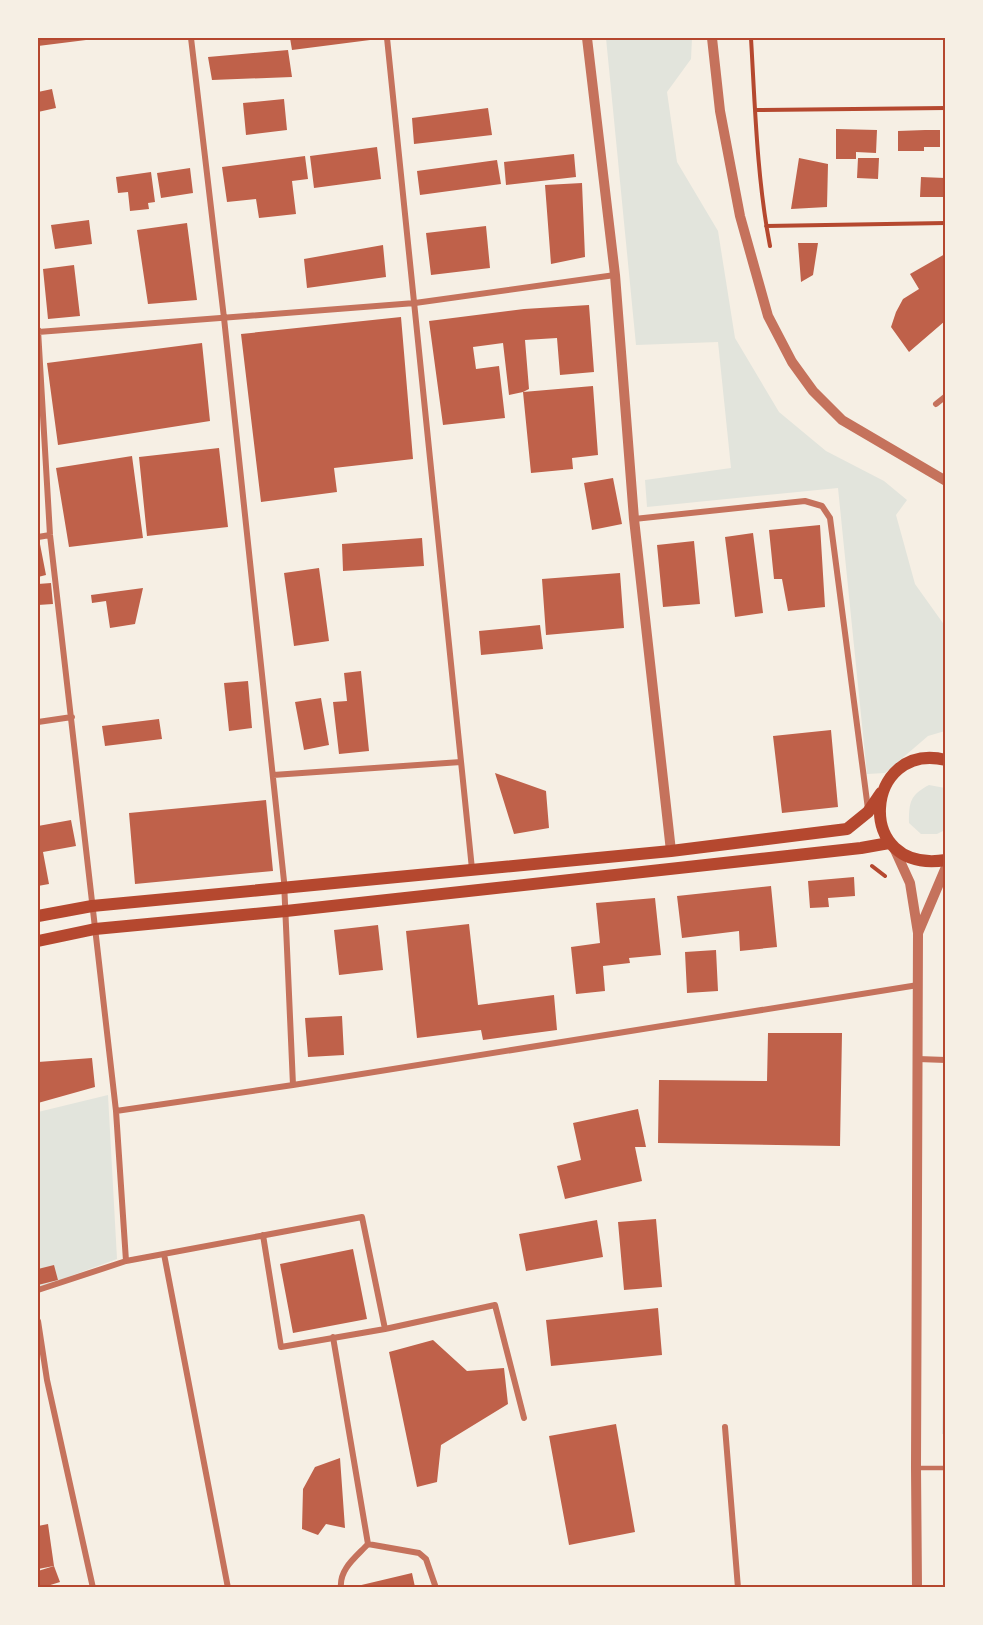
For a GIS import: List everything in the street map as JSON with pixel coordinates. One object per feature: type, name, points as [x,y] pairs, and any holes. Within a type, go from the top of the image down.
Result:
[{"type":"main road","points":[[38,916],[92,906],[671,851],[847,829],[868,812],[891,776],[906,764],[924,758],[945,760]]},
{"type":"main road","points":[[881,793],[879,819],[892,846],[912,859],[930,863],[945,860]]},
{"type":"main road","points":[[38,941],[95,929],[286,911],[892,846]]},
{"type":"street","points":[[191,38],[224,318],[284,887],[293,1085]]},
{"type":"street","points":[[387,38],[472,869]]},
{"type":"street","points":[[587,38],[615,275],[634,519],[671,851]]},
{"type":"street","points":[[712,38],[720,111],[740,216],[768,316],[792,362],[813,391],[842,420],[945,481]]},
{"type":"street","points":[[126,1261],[116,1111],[50,535],[38,331],[415,303],[615,275]]},
{"type":"street","points":[[936,404],[945,396]]},
{"type":"street","points":[[634,519],[805,501],[822,506],[830,518],[868,812]]},
{"type":"street","points":[[38,537],[50,535]]},
{"type":"street","points":[[38,722],[72,717]]},
{"type":"street","points":[[273,775],[461,762]]},
{"type":"street","points":[[892,846],[910,883],[918,933],[917,1587]]},
{"type":"street","points":[[918,933],[945,867]]},
{"type":"street","points":[[116,1111],[918,985]]},
{"type":"street","points":[[918,1059],[945,1060]]},
{"type":"street","points":[[38,1290],[126,1261],[362,1217],[386,1329]]},
{"type":"street","points":[[263,1235],[281,1347],[386,1329],[495,1305],[524,1418]]},
{"type":"street","points":[[164,1254],[228,1587]]},
{"type":"street","points":[[38,1321],[47,1380],[93,1587]]},
{"type":"street","points":[[333,1337],[368,1544]]},
{"type":"street","points":[[38,1382],[47,1380]]},
{"type":"street","points":[[724,1427],[738,1587]]},
{"type":"street","points":[[341,1587],[340,1579],[346,1566],[368,1544]]},
{"type":"street","points":[[368,1544],[419,1553],[426,1559],[436,1587]]},
{"type":"lane","points":[[916,1468],[945,1468]]},
{"type":"path","points":[[751,38],[755,110],[770,249]]},
{"type":"path","points":[[755,110],[945,108]]},
{"type":"path","points":[[766,226],[945,223]]},
{"type":"shaded area","points":[[606,38],[692,38],[691,59],[667,92],[677,162],[718,231],[735,338],[779,412],[826,451],[884,481],[907,500],[896,515],[915,584],[945,626],[945,731],[928,736],[885,773],[867,774],[838,488],[647,507],[645,480],[731,468],[718,342],[636,345]]},
{"type":"shaded area","points":[[929,785],[945,788],[945,830],[937,834],[921,834],[909,823],[909,810],[914,796]]},
{"type":"shaded area","points":[[108,1095],[117,1259],[38,1288],[38,1112]]},
{"type":"shaded area","points":[[945,1292],[946,1434],[942,1434]]},
{"type":"building","points":[[38,38],[94,38],[94,39],[38,46]]},
{"type":"building","points":[[290,38],[370,38],[370,40],[292,50]]},
{"type":"building","points":[[288,50],[292,77],[212,80],[208,57]]},
{"type":"building","points":[[52,89],[56,108],[38,112],[38,92]]},
{"type":"building","points":[[284,99],[287,130],[246,135],[243,103]]},
{"type":"building","points":[[488,108],[492,135],[414,144],[412,118]]},
{"type":"building","points":[[836,129],[877,130],[876,153],[856,152],[856,159],[836,159]]},
{"type":"building","points":[[940,130],[940,147],[924,147],[924,151],[898,151],[898,131]]},
{"type":"building","points":[[377,147],[381,179],[314,188],[310,156]]},
{"type":"building","points":[[574,154],[576,177],[506,185],[504,162]]},
{"type":"building","points":[[305,156],[308,179],[292,181],[296,214],[259,218],[256,199],[227,202],[222,167]]},
{"type":"building","points":[[799,158],[828,164],[827,207],[791,209]]},
{"type":"building","points":[[858,158],[879,158],[878,179],[857,178]]},
{"type":"building","points":[[497,160],[501,184],[420,195],[417,171]]},
{"type":"building","points":[[190,168],[193,193],[161,198],[157,173]]},
{"type":"building","points":[[151,172],[155,202],[148,203],[149,209],[130,211],[128,192],[118,193],[116,177]]},
{"type":"building","points":[[921,177],[945,178],[944,197],[920,197]]},
{"type":"building","points":[[582,183],[585,257],[551,264],[545,185]]},
{"type":"building","points":[[89,220],[92,244],[55,249],[51,225]]},
{"type":"building","points":[[187,223],[197,300],[148,304],[137,230]]},
{"type":"building","points":[[486,226],[490,268],[431,275],[426,233]]},
{"type":"building","points":[[798,243],[818,243],[813,275],[801,282]]},
{"type":"building","points":[[383,245],[386,277],[307,288],[304,259]]},
{"type":"building","points":[[945,254],[945,321],[909,352],[891,327],[896,312],[903,299],[919,289],[910,274]]},
{"type":"building","points":[[74,265],[80,316],[48,319],[43,269]]},
{"type":"building","points":[[589,305],[594,372],[560,375],[557,338],[525,340],[529,389],[509,395],[503,343],[473,347],[476,369],[499,366],[505,418],[443,425],[429,321],[524,309]]},
{"type":"building","points":[[401,317],[413,459],[334,468],[337,492],[261,502],[241,334]]},
{"type":"building","points":[[202,343],[210,421],[58,445],[47,363]]},
{"type":"building","points":[[593,386],[598,455],[572,458],[573,469],[531,473],[523,392]]},
{"type":"building","points":[[219,448],[228,527],[147,536],[139,457]]},
{"type":"building","points":[[132,456],[143,538],[69,547],[56,468]]},
{"type":"building","points":[[613,478],[622,524],[592,530],[584,483]]},
{"type":"building","points":[[820,525],[825,607],[788,611],[782,579],[774,579],[769,530]]},
{"type":"building","points":[[753,533],[763,613],[735,617],[725,537]]},
{"type":"building","points":[[422,538],[424,566],[343,571],[342,544]]},
{"type":"building","points":[[38,540],[46,575],[38,577]]},
{"type":"building","points":[[694,541],[700,604],[663,607],[657,545]]},
{"type":"building","points":[[319,568],[329,641],[294,646],[284,573]]},
{"type":"building","points":[[620,573],[624,628],[546,635],[542,579]]},
{"type":"building","points":[[51,583],[53,604],[38,605],[38,584]]},
{"type":"building","points":[[143,588],[135,624],[110,628],[106,601],[92,603],[91,595]]},
{"type":"building","points":[[540,625],[543,649],[481,655],[479,631]]},
{"type":"building","points":[[361,671],[369,751],[339,754],[333,702],[347,701],[344,673]]},
{"type":"building","points":[[248,681],[252,728],[229,731],[224,683]]},
{"type":"building","points":[[321,698],[329,745],[304,750],[295,702]]},
{"type":"building","points":[[159,719],[162,739],[105,746],[102,726]]},
{"type":"building","points":[[831,730],[838,807],[782,813],[773,736]]},
{"type":"building","points":[[495,773],[546,791],[549,828],[514,834]]},
{"type":"building","points":[[266,800],[273,871],[135,884],[129,813]]},
{"type":"building","points":[[71,820],[76,846],[43,852],[49,884],[38,886],[38,826]]},
{"type":"building","points":[[854,877],[855,896],[828,898],[829,907],[810,908],[808,881]]},
{"type":"building","points":[[771,886],[777,947],[740,951],[739,931],[682,938],[677,896]]},
{"type":"building","points":[[655,898],[661,955],[629,958],[630,963],[603,966],[605,991],[576,994],[571,947],[600,943],[596,903]]},
{"type":"building","points":[[469,924],[478,1005],[554,995],[557,1030],[483,1040],[481,1030],[417,1038],[406,931]]},
{"type":"building","points":[[378,925],[383,970],[339,975],[334,930]]},
{"type":"building","points":[[716,950],[718,991],[687,993],[685,952]]},
{"type":"building","points":[[342,1016],[344,1055],[308,1057],[305,1018]]},
{"type":"building","points":[[768,1033],[842,1033],[840,1146],[658,1143],[659,1080],[767,1081]]},
{"type":"building","points":[[92,1058],[95,1087],[38,1103],[38,1062]]},
{"type":"building","points":[[638,1109],[646,1147],[635,1147],[642,1181],[565,1199],[557,1166],[581,1160],[573,1123]]},
{"type":"building","points":[[656,1219],[662,1287],[624,1290],[618,1222]]},
{"type":"building","points":[[597,1220],[603,1257],[526,1271],[519,1234]]},
{"type":"building","points":[[353,1249],[367,1319],[293,1333],[280,1264]]},
{"type":"building","points":[[54,1265],[58,1280],[38,1285],[38,1269]]},
{"type":"building","points":[[658,1308],[662,1355],[551,1366],[546,1320]]},
{"type":"building","points":[[433,1340],[467,1371],[504,1368],[508,1404],[441,1445],[437,1482],[417,1487],[389,1352]]},
{"type":"building","points":[[616,1424],[635,1532],[569,1545],[549,1436]]},
{"type":"building","points":[[340,1458],[345,1528],[326,1524],[318,1535],[302,1529],[303,1489],[315,1467]]},
{"type":"building","points":[[48,1524],[54,1566],[38,1569],[38,1526]]},
{"type":"building","points":[[54,1566],[60,1582],[38,1587],[38,1571]]},
{"type":"building","points":[[412,1573],[415,1587],[353,1587]]}]
